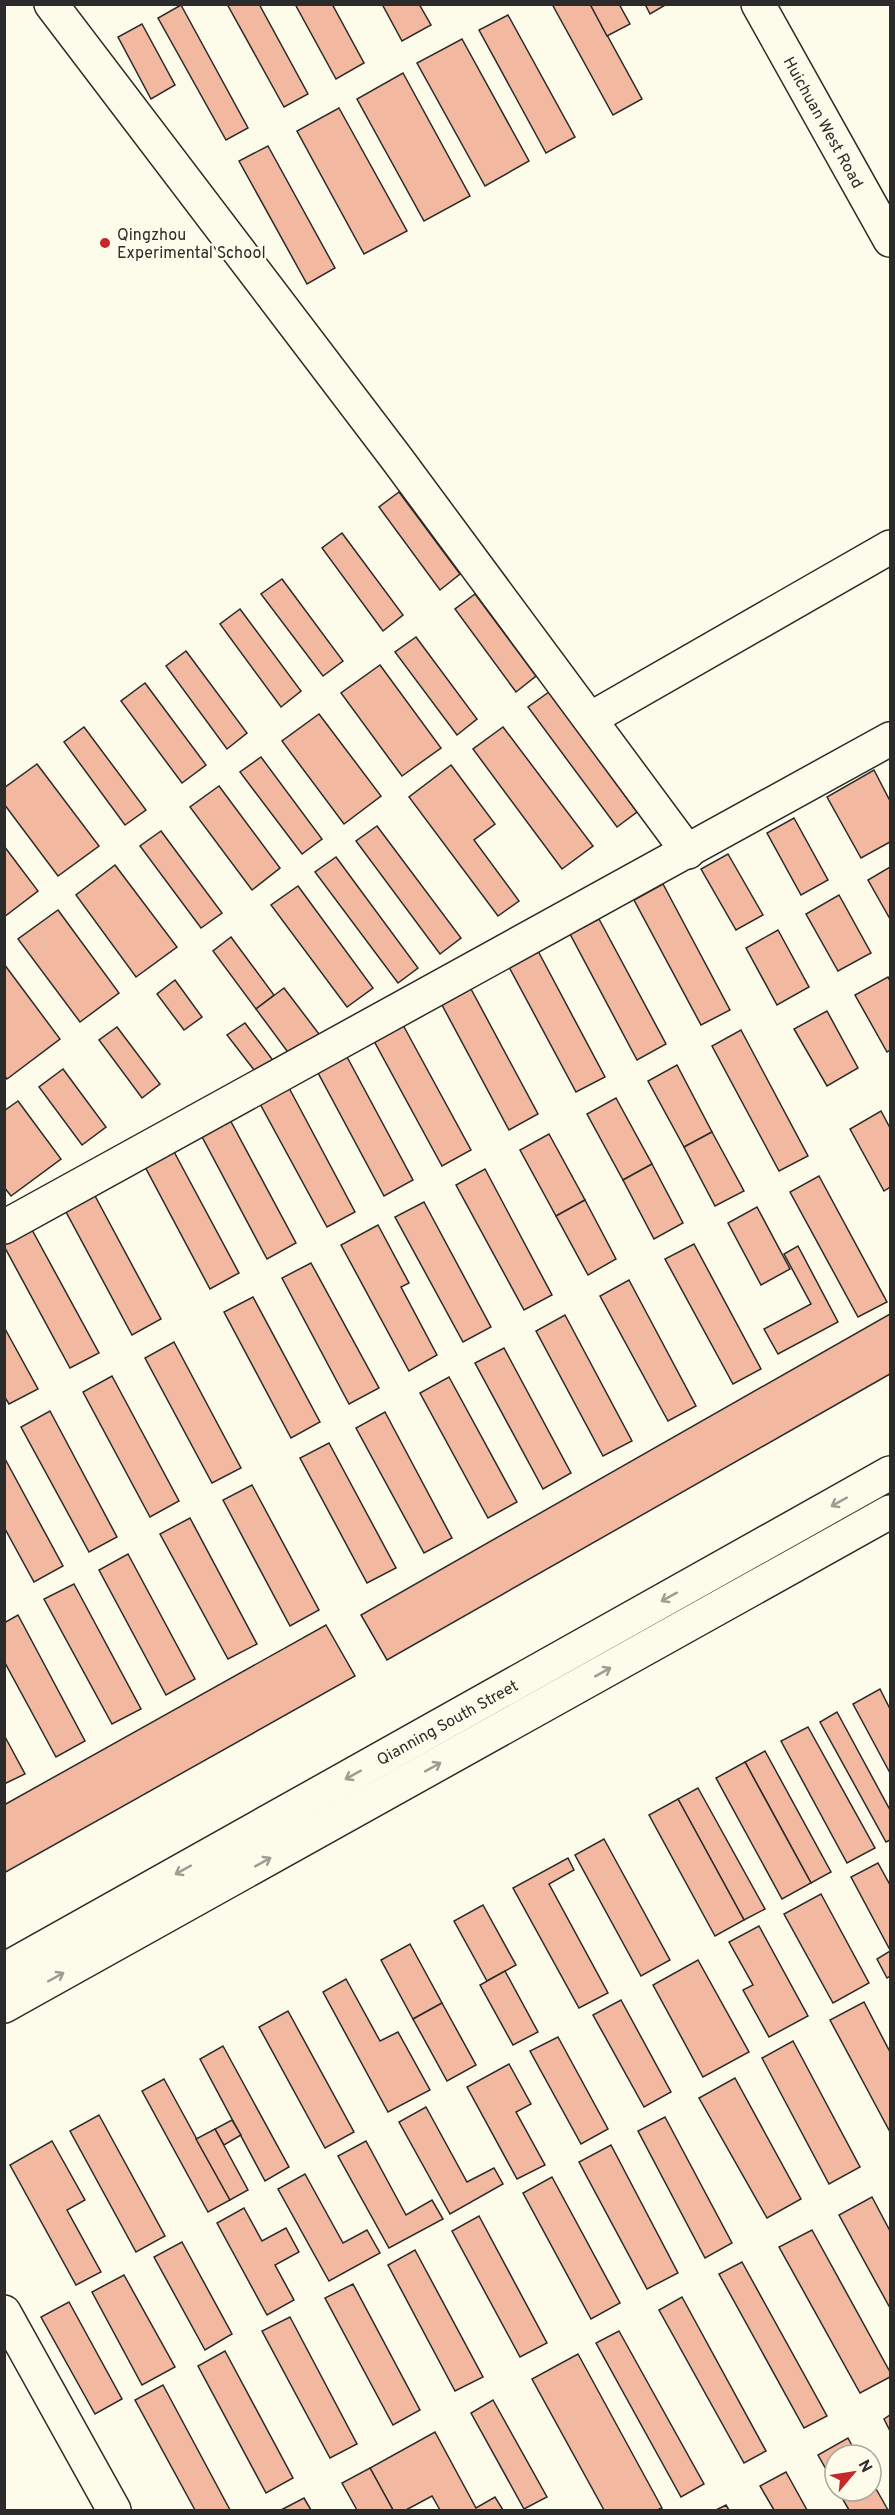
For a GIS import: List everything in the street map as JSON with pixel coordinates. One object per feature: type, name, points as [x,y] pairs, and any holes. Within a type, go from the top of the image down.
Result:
[{"type":"street","points":[[51,4],[397,459],[688,852]]},
{"type":"street","name":"Huichuan West Road","points":[[758,4],[891,240]]},
{"type":"street","points":[[590,719],[891,547]]},
{"type":"street","points":[[4,1227],[891,739]]},
{"type":"street","name":"Qianning South Street","points":[[4,1970],[891,1473]]},
{"type":"street","name":"Qianning South Street","points":[[4,2006],[891,1512]]},
{"type":"street","points":[[4,2312],[114,2511]]},
{"type":"building","points":[[227,4],[259,4],[308,94],[284,107]]},
{"type":"building","points":[[295,4],[332,4],[364,63],[336,79]]},
{"type":"building","points":[[382,4],[419,4],[431,25],[402,41]]},
{"type":"building","points":[[552,4],[590,4],[642,99],[613,115]]},
{"type":"building","points":[[590,4],[619,4],[630,24],[607,36]]},
{"type":"building","points":[[645,4],[667,4],[650,14]]},
{"type":"building","points":[[181,5],[248,128],[226,140],[158,18]]},
{"type":"building","points":[[508,15],[575,137],[546,153],[479,30]]},
{"type":"building","points":[[142,24],[175,85],[151,99],[118,37]]},
{"type":"building","points":[[462,39],[529,161],[485,186],[417,63]]},
{"type":"building","points":[[403,73],[470,196],[424,221],[357,99]]},
{"type":"building","points":[[339,108],[407,231],[364,254],[297,131]]},
{"type":"building","points":[[268,146],[335,268],[307,284],[239,161]]},
{"type":"building","points":[[399,492],[460,574],[440,590],[379,507]]},
{"type":"building","points":[[342,533],[403,615],[383,631],[322,548]]},
{"type":"building","points":[[282,579],[343,661],[323,676],[261,594]]},
{"type":"building","points":[[475,594],[536,676],[516,692],[455,609]]},
{"type":"building","points":[[240,609],[301,691],[281,707],[220,624]]},
{"type":"building","points":[[416,637],[477,719],[457,735],[395,652]]},
{"type":"building","points":[[186,651],[247,733],[227,749],[166,666]]},
{"type":"building","points":[[380,665],[441,748],[402,776],[341,693]]},
{"type":"building","points":[[145,683],[206,765],[182,783],[121,701]]},
{"type":"building","points":[[549,692],[637,812],[617,827],[528,707]]},
{"type":"building","points":[[319,714],[381,796],[344,824],[282,741]]},
{"type":"building","points":[[84,727],[146,810],[125,825],[64,742]]},
{"type":"building","points":[[503,727],[593,846],[562,869],[473,749]]},
{"type":"building","points":[[261,757],[322,839],[302,854],[240,772]]},
{"type":"building","points":[[37,764],[99,846],[58,876],[4,804],[4,788]]},
{"type":"building","points":[[451,765],[495,824],[474,840],[519,901],[498,916],[409,797]]},
{"type":"building","points":[[874,770],[890,801],[890,842],[861,858],[827,797]]},
{"type":"building","points":[[219,786],[280,868],[252,890],[190,807]]},
{"type":"building","points":[[794,818],[828,880],[801,895],[767,833]]},
{"type":"building","points":[[377,826],[461,938],[440,954],[356,841]]},
{"type":"building","points":[[161,831],[222,913],[201,928],[140,846]]},
{"type":"building","points":[[4,846],[38,891],[4,917]]},
{"type":"building","points":[[728,854],[763,915],[736,930],[701,869]]},
{"type":"building","points":[[336,857],[418,968],[398,983],[315,872]]},
{"type":"building","points":[[115,865],[177,947],[136,977],[76,895]]},
{"type":"building","points":[[890,867],[890,919],[868,880]]},
{"type":"building","points":[[663,884],[730,1010],[701,1025],[634,900]]},
{"type":"building","points":[[298,886],[373,988],[347,1007],[271,905]]},
{"type":"building","points":[[839,895],[871,953],[838,971],[806,914]]},
{"type":"building","points":[[58,910],[119,993],[80,1022],[18,939]]},
{"type":"building","points":[[599,919],[666,1044],[637,1060],[570,934]]},
{"type":"building","points":[[778,930],[809,987],[777,1005],[746,948]]},
{"type":"building","points":[[231,937],[274,995],[256,1009],[213,951]]},
{"type":"building","points":[[538,951],[605,1077],[576,1092],[509,967]]},
{"type":"building","points":[[4,964],[60,1039],[7,1079],[4,1075]]},
{"type":"building","points":[[888,977],[890,981],[890,1050],[887,1052],[855,995]]},
{"type":"building","points":[[175,980],[202,1017],[184,1030],[157,994]]},
{"type":"building","points":[[284,988],[319,1034],[290,1055],[256,1009]]},
{"type":"building","points":[[471,989],[538,1114],[509,1130],[442,1005]]},
{"type":"building","points":[[827,1011],[858,1068],[827,1086],[794,1029]]},
{"type":"building","points":[[245,1023],[275,1063],[258,1075],[227,1035]]},
{"type":"building","points":[[403,1025],[471,1150],[442,1166],[374,1041]]},
{"type":"building","points":[[117,1027],[160,1084],[142,1098],[99,1040]]},
{"type":"building","points":[[741,1030],[808,1156],[779,1171],[712,1046]]},
{"type":"building","points":[[346,1055],[413,1180],[384,1196],[317,1071]]},
{"type":"building","points":[[677,1065],[712,1132],[684,1147],[648,1081]]},
{"type":"building","points":[[63,1069],[106,1127],[82,1145],[39,1087]]},
{"type":"building","points":[[288,1086],[355,1212],[327,1227],[259,1102]]},
{"type":"building","points":[[616,1098],[652,1164],[623,1180],[587,1114]]},
{"type":"building","points":[[18,1101],[61,1159],[11,1196],[4,1187],[4,1111]]},
{"type":"building","points":[[881,1111],[890,1128],[890,1187],[884,1191],[850,1129]]},
{"type":"building","points":[[229,1118],[296,1243],[267,1259],[200,1133]]},
{"type":"building","points":[[712,1132],[744,1191],[715,1206],[684,1147]]},
{"type":"building","points":[[549,1134],[585,1200],[556,1216],[520,1150]]},
{"type":"building","points":[[172,1148],[239,1273],[210,1289],[143,1163]]},
{"type":"building","points":[[652,1164],[683,1223],[654,1239],[623,1180]]},
{"type":"building","points":[[485,1169],[552,1295],[524,1310],[456,1185]]},
{"type":"building","points":[[819,1176],[887,1302],[858,1317],[790,1192]]},
{"type":"building","points":[[94,1194],[161,1319],[132,1335],[65,1210]]},
{"type":"building","points":[[585,1200],[616,1259],[588,1275],[556,1216]]},
{"type":"building","points":[[424,1202],[491,1327],[463,1342],[395,1217]]},
{"type":"building","points":[[757,1207],[790,1269],[761,1285],[728,1223]]},
{"type":"building","points":[[378,1225],[409,1283],[401,1287],[437,1355],[409,1371],[341,1245]]},
{"type":"building","points":[[31,1228],[99,1353],[70,1368],[4,1246],[4,1242]]},
{"type":"building","points":[[694,1244],[761,1369],[733,1384],[665,1259]]},
{"type":"building","points":[[798,1246],[838,1322],[778,1354],[764,1329],[811,1304],[784,1254]]},
{"type":"building","points":[[311,1263],[379,1388],[349,1404],[282,1278]]},
{"type":"building","points":[[629,1280],[696,1406],[668,1421],[600,1296]]},
{"type":"building","points":[[253,1297],[320,1422],[291,1438],[224,1312]]},
{"type":"building","points":[[890,1314],[890,1374],[387,1660],[361,1615]]},
{"type":"building","points":[[565,1315],[632,1441],[603,1456],[536,1331]]},
{"type":"building","points":[[4,1327],[38,1389],[9,1404],[4,1396]]},
{"type":"building","points":[[174,1342],[241,1468],[212,1483],[145,1358]]},
{"type":"building","points":[[504,1348],[571,1473],[543,1489],[475,1363]]},
{"type":"building","points":[[112,1376],[179,1501],[150,1517],[83,1392]]},
{"type":"building","points":[[449,1377],[517,1502],[488,1518],[420,1393]]},
{"type":"building","points":[[50,1411],[117,1537],[89,1552],[21,1427]]},
{"type":"building","points":[[385,1412],[452,1538],[424,1553],[356,1428]]},
{"type":"building","points":[[329,1443],[396,1568],[367,1583],[300,1458]]},
{"type":"building","points":[[4,1457],[63,1566],[34,1582],[4,1527]]},
{"type":"building","points":[[252,1485],[319,1610],[290,1626],[223,1500]]},
{"type":"building","points":[[190,1518],[257,1644],[228,1659],[160,1534]]},
{"type":"building","points":[[128,1554],[195,1679],[166,1695],[99,1570]]},
{"type":"building","points":[[74,1584],[141,1709],[112,1724],[44,1599]]},
{"type":"building","points":[[18,1615],[85,1741],[56,1757],[4,1661],[4,1623]]},
{"type":"building","points":[[326,1625],[355,1676],[4,1873],[4,1805]]},
{"type":"building","points":[[880,1689],[890,1709],[890,1773],[853,1704]]},
{"type":"building","points":[[837,1712],[890,1810],[890,1840],[886,1842],[820,1722]]},
{"type":"building","points":[[808,1727],[875,1848],[847,1863],[781,1741]]},
{"type":"building","points":[[4,1735],[25,1774],[4,1784]]},
{"type":"building","points":[[765,1751],[831,1872],[811,1883],[745,1762]]},
{"type":"building","points":[[745,1762],[811,1883],[782,1899],[716,1778]]},
{"type":"building","points":[[698,1788],[765,1909],[744,1920],[678,1799]]},
{"type":"building","points":[[678,1799],[744,1920],[715,1936],[649,1815]]},
{"type":"building","points":[[604,1839],[670,1960],[641,1976],[575,1855]]},
{"type":"building","points":[[568,1858],[574,1870],[549,1884],[608,1993],[579,2008],[513,1888]]},
{"type":"building","points":[[878,1863],[890,1885],[890,1950],[851,1877]]},
{"type":"building","points":[[821,1894],[869,1983],[833,2003],[784,1914]]},
{"type":"building","points":[[483,1905],[516,1965],[487,1981],[454,1921]]},
{"type":"building","points":[[759,1926],[808,2016],[769,2037],[743,1990],[753,1985],[729,1942]]},
{"type":"building","points":[[410,1944],[442,2003],[413,2019],[381,1960]]},
{"type":"building","points":[[890,1951],[890,1976],[887,1978],[877,1959]]},
{"type":"building","points":[[698,1960],[749,2052],[703,2077],[653,1985]]},
{"type":"building","points":[[505,1971],[538,2032],[513,2045],[480,1985]]},
{"type":"building","points":[[346,1979],[380,2041],[398,2032],[430,2090],[388,2112],[323,1992]]},
{"type":"building","points":[[621,2000],[671,2092],[644,2107],[593,2015]]},
{"type":"building","points":[[864,2002],[890,2052],[890,2132],[830,2020]]},
{"type":"building","points":[[442,2003],[476,2065],[447,2081],[413,2019]]},
{"type":"building","points":[[288,2011],[354,2132],[325,2148],[259,2027]]},
{"type":"building","points":[[558,2037],[608,2129],[581,2144],[530,2051]]},
{"type":"building","points":[[793,2041],[860,2167],[829,2184],[762,2058]]},
{"type":"building","points":[[223,2046],[289,2167],[265,2181],[200,2059]]},
{"type":"building","points":[[509,2064],[531,2104],[516,2112],[545,2165],[517,2179],[467,2087]]},
{"type":"building","points":[[735,2078],[801,2199],[767,2218],[699,2098]]},
{"type":"building","points":[[164,2079],[230,2200],[208,2212],[142,2091]]},
{"type":"building","points":[[426,2107],[467,2182],[494,2168],[503,2184],[450,2214],[399,2122]]},
{"type":"building","points":[[99,2115],[165,2236],[136,2252],[70,2131]]},
{"type":"building","points":[[665,2117],[732,2243],[705,2258],[638,2131]]},
{"type":"building","points":[[232,2120],[241,2135],[224,2145],[215,2129]]},
{"type":"building","points":[[215,2129],[248,2190],[230,2200],[196,2139]]},
{"type":"building","points":[[52,2141],[85,2200],[67,2210],[101,2272],[76,2285],[10,2165]]},
{"type":"building","points":[[366,2141],[406,2215],[432,2200],[443,2219],[389,2248],[338,2156]]},
{"type":"building","points":[[611,2145],[678,2273],[647,2289],[579,2162]]},
{"type":"building","points":[[305,2174],[343,2243],[367,2230],[380,2253],[329,2281],[278,2189]]},
{"type":"building","points":[[552,2177],[620,2303],[591,2319],[523,2193]]},
{"type":"building","points":[[872,2197],[890,2231],[890,2308],[839,2215]]},
{"type":"building","points":[[244,2208],[262,2241],[286,2228],[299,2252],[275,2265],[294,2300],[267,2315],[217,2223]]},
{"type":"building","points":[[479,2216],[547,2343],[520,2357],[452,2231]]},
{"type":"building","points":[[812,2230],[890,2372],[890,2377],[860,2393],[779,2247]]},
{"type":"building","points":[[182,2242],[232,2334],[205,2350],[154,2257]]},
{"type":"building","points":[[415,2250],[483,2377],[455,2391],[388,2265]]},
{"type":"building","points":[[742,2262],[827,2416],[804,2428],[719,2274]]},
{"type":"building","points":[[124,2275],[175,2367],[142,2385],[92,2292]]},
{"type":"building","points":[[353,2284],[420,2410],[393,2425],[325,2298]]},
{"type":"building","points":[[682,2297],[766,2451],[744,2463],[659,2310]]},
{"type":"building","points":[[69,2302],[122,2399],[95,2414],[41,2317]]},
{"type":"building","points":[[290,2317],[357,2444],[330,2458],[262,2331]]},
{"type":"building","points":[[619,2331],[704,2484],[681,2497],[596,2343]]},
{"type":"building","points":[[225,2351],[293,2478],[266,2493],[198,2366]]},
{"type":"building","points":[[578,2354],[662,2508],[657,2510],[604,2510],[532,2379]]},
{"type":"building","points":[[163,2385],[230,2510],[195,2510],[135,2400]]},
{"type":"building","points":[[493,2400],[547,2497],[524,2509],[471,2413]]},
{"type":"building","points":[[890,2415],[890,2431],[884,2419]]},
{"type":"building","points":[[435,2432],[476,2508],[495,2497],[503,2510],[440,2510],[432,2496],[406,2510],[393,2510],[370,2468]]},
{"type":"building","points":[[848,2438],[851,2443],[839,2443]]},
{"type":"building","points":[[823,2452],[823,2464],[818,2455]]},
{"type":"building","points":[[370,2468],[393,2510],[357,2510],[342,2483]]},
{"type":"building","points":[[786,2472],[807,2510],[774,2510],[760,2486]]},
{"type":"building","points":[[304,2498],[311,2510],[281,2510]]},
{"type":"building","points":[[883,2501],[888,2510],[849,2510],[845,2503],[883,2503]]},
{"type":"building","points":[[726,2505],[729,2510],[716,2510]]},
{"type":"place","name":"Qingzhou Experimental School","points":[[105,243]]}]
